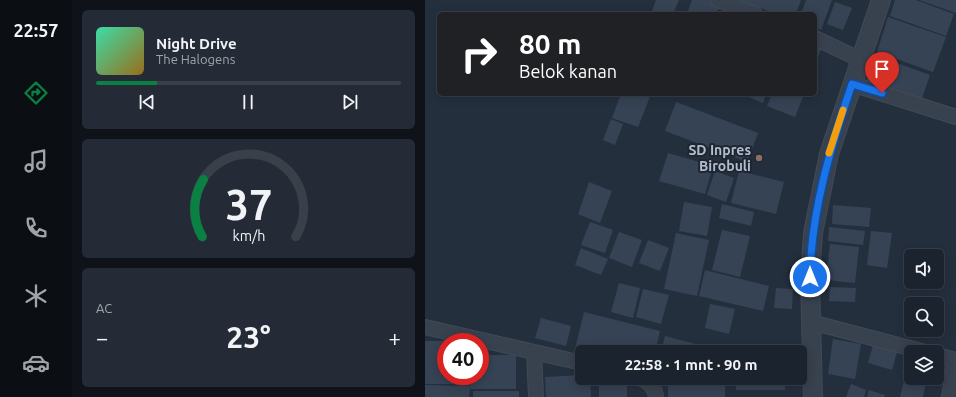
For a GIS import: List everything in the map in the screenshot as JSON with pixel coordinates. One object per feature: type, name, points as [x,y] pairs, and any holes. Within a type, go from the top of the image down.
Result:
[{"type":"street","points":[[718,0],[750,12]]},
{"type":"street","points":[[813,397],[811,253],[813,233],[829,154],[881,0]]},
{"type":"street","points":[[817,39],[861,60]]},
{"type":"street","points":[[852,84],[956,117]]},
{"type":"street","points":[[811,322],[904,346]]},
{"type":"street","points":[[425,327],[575,361]]},
{"type":"street","points":[[534,352],[536,397]]},
{"type":"street","points":[[944,357],[956,360],[949,397]]},
{"type":"street","points":[[650,385],[656,391],[657,397]]},
{"type":"building","points":[[656,0],[679,0],[674,12],[652,12]]},
{"type":"building","points":[[692,0],[709,0],[720,4],[718,12],[688,12]]},
{"type":"building","points":[[740,0],[801,0],[797,12],[771,12]]},
{"type":"building","points":[[806,0],[832,0],[821,30],[817,28],[817,12],[802,12]]},
{"type":"building","points":[[895,0],[916,0],[954,14],[946,36],[890,16]]},
{"type":"building","points":[[919,0],[956,0],[956,13]]},
{"type":"building","points":[[835,2],[852,8],[843,30],[827,24]]},
{"type":"building","points":[[888,17],[946,37],[933,72],[877,52]]},
{"type":"building","points":[[817,42],[823,44],[817,60]]},
{"type":"building","points":[[875,55],[930,75],[920,104],[865,84]]},
{"type":"building","points":[[620,96],[650,96],[638,127],[612,118]]},
{"type":"building","points":[[746,96],[765,96],[763,103]]},
{"type":"building","points":[[771,96],[803,96],[795,117],[767,106]]},
{"type":"building","name":"SD Inpres Birobuli","points":[[676,102],[758,133],[747,162],[665,131]]},
{"type":"building","points":[[611,119],[623,124],[615,145],[603,140]]},
{"type":"building","points":[[668,153],[713,166],[705,194],[659,181]]},
{"type":"building","points":[[715,171],[734,178],[726,202],[707,195]]},
{"type":"building","points":[[739,171],[784,182],[776,214],[731,203]]},
{"type":"building","points":[[589,182],[612,191],[600,223],[578,214]]},
{"type":"building","points":[[684,202],[712,207],[707,236],[679,231]]},
{"type":"building","points":[[722,204],[754,212],[751,226],[719,218]]},
{"type":"building","points":[[833,205],[871,208],[869,227],[832,224]]},
{"type":"building","points":[[590,222],[613,230],[605,253],[581,245]]},
{"type":"building","points":[[829,227],[865,231],[863,245],[828,241]]},
{"type":"building","points":[[722,230],[750,236],[740,277],[712,270]]},
{"type":"building","points":[[871,231],[892,233],[887,268],[867,265]]},
{"type":"building","points":[[619,232],[642,240],[632,267],[609,258]]},
{"type":"building","points":[[676,233],[709,240],[697,296],[664,289]]},
{"type":"building","points":[[648,240],[669,248],[660,271],[639,263]]},
{"type":"building","points":[[830,244],[859,247],[855,283],[826,280]]},
{"type":"building","points":[[581,248],[608,259],[601,275],[575,265]]},
{"type":"building","points":[[705,270],[769,286],[763,311],[699,296]]},
{"type":"building","points":[[619,283],[640,288],[633,318],[611,312]]},
{"type":"building","points":[[830,287],[856,288],[855,302],[829,301]]},
{"type":"building","points":[[776,288],[793,289],[792,309],[774,308]]},
{"type":"building","points":[[643,289],[669,295],[661,324],[636,317]]},
{"type":"building","points":[[710,304],[735,309],[729,334],[705,328]]},
{"type":"building","points":[[584,312],[660,331],[657,345],[576,345]]},
{"type":"building","points":[[541,318],[571,326],[566,346],[535,338]]},
{"type":"building","points":[[665,336],[699,345],[663,345]]},
{"type":"building","points":[[833,339],[861,344],[855,379],[828,374]]},
{"type":"building","points":[[425,341],[437,341],[437,384],[425,384]]},
{"type":"building","points":[[873,345],[897,352],[892,370],[868,363]]},
{"type":"building","points":[[489,355],[516,355],[516,389],[470,389],[470,385],[489,385]]},
{"type":"building","points":[[575,375],[575,385],[590,385],[591,397],[546,397],[545,377]]},
{"type":"building","points":[[904,381],[904,385],[925,385],[923,397],[900,397]]},
{"type":"building","points":[[851,384],[866,390],[864,397],[846,397]]},
{"type":"building","points":[[425,385],[470,386],[469,397],[425,397]]},
{"type":"building","points":[[599,385],[627,385],[627,397],[599,397]]},
{"type":"building","points":[[668,385],[725,385],[725,397],[668,397]]},
{"type":"building","points":[[736,385],[785,385],[785,390],[736,390]]},
{"type":"building","points":[[869,390],[885,395],[884,397],[867,397]]},
{"type":"building","points":[[473,391],[519,391],[519,397],[473,397]]},
{"type":"slow traffic","points":[[829,153],[843,110]]},
{"type":"place","name":"SD Inpres Birobuli","points":[[759,158]]},
{"type":"route","points":[[810,277],[813,233],[829,154],[852,84],[882,93]]}]
